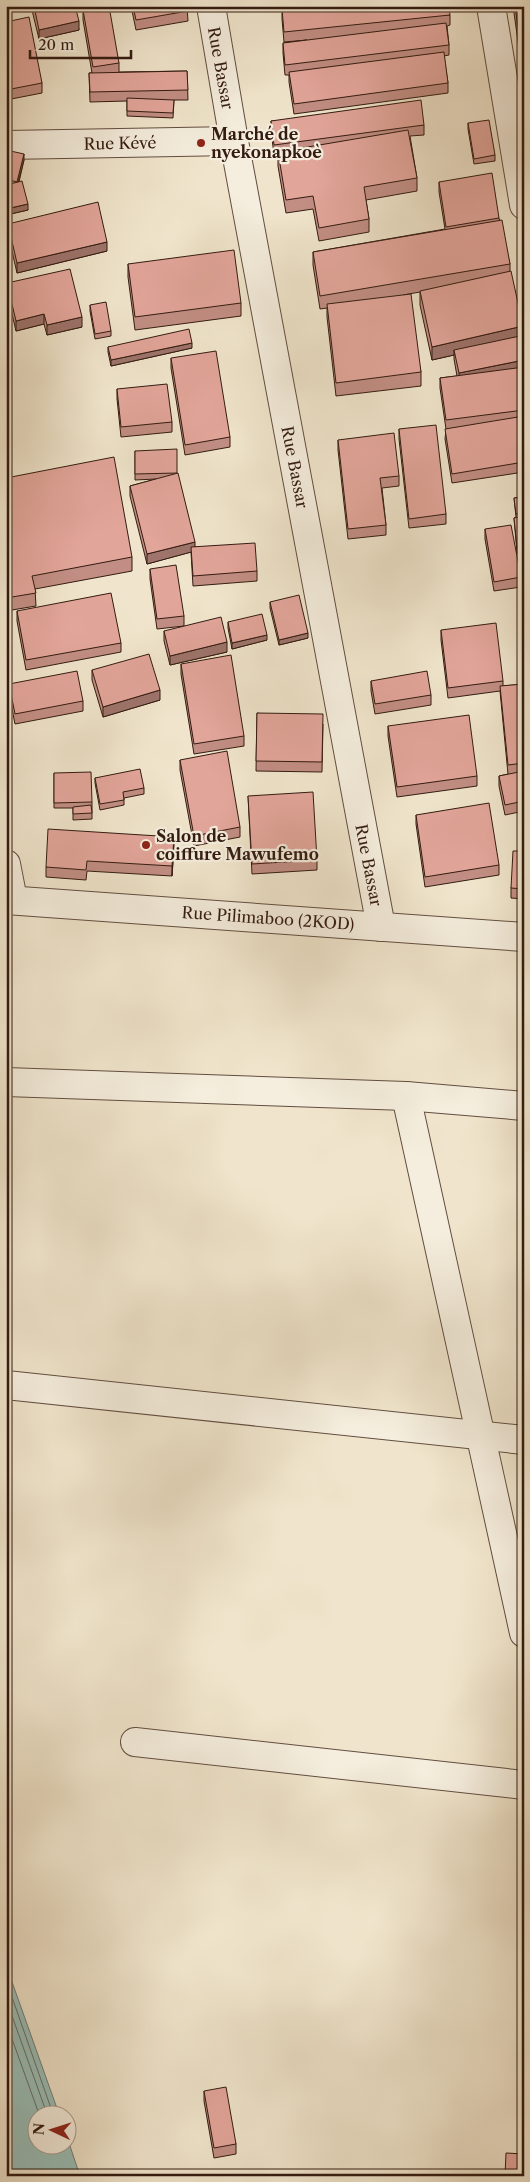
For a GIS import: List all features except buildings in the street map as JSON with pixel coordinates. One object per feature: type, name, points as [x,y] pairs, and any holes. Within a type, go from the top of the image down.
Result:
[{"type":"street","name":"Rue Bassar","points":[[211,6],[234,141],[381,926]]},
{"type":"street","points":[[491,6],[520,155],[524,205]]},
{"type":"street","name":"Rue Kévé","points":[[6,145],[234,141]]},
{"type":"street","points":[[6,864],[10,900]]},
{"type":"street","name":"Rue Pilimaboo (2KOD)","points":[[10,900],[524,937]]},
{"type":"street","points":[[6,1082],[406,1096],[524,1106]]},
{"type":"street","points":[[406,1096],[524,1633]]},
{"type":"street","points":[[6,1385],[481,1437],[524,1440]]},
{"type":"street","points":[[135,1742],[524,1785]]},
{"type":"water","points":[[6,1965],[55,2104],[28,2104],[28,2154],[73,2154],[80,2176],[6,2176]]},
{"type":"place","name":"Marché de nyekonapkoè","points":[[201,143]]},
{"type":"place","name":"Salon de coiffure Mawufemo","points":[[146,845]]}]
